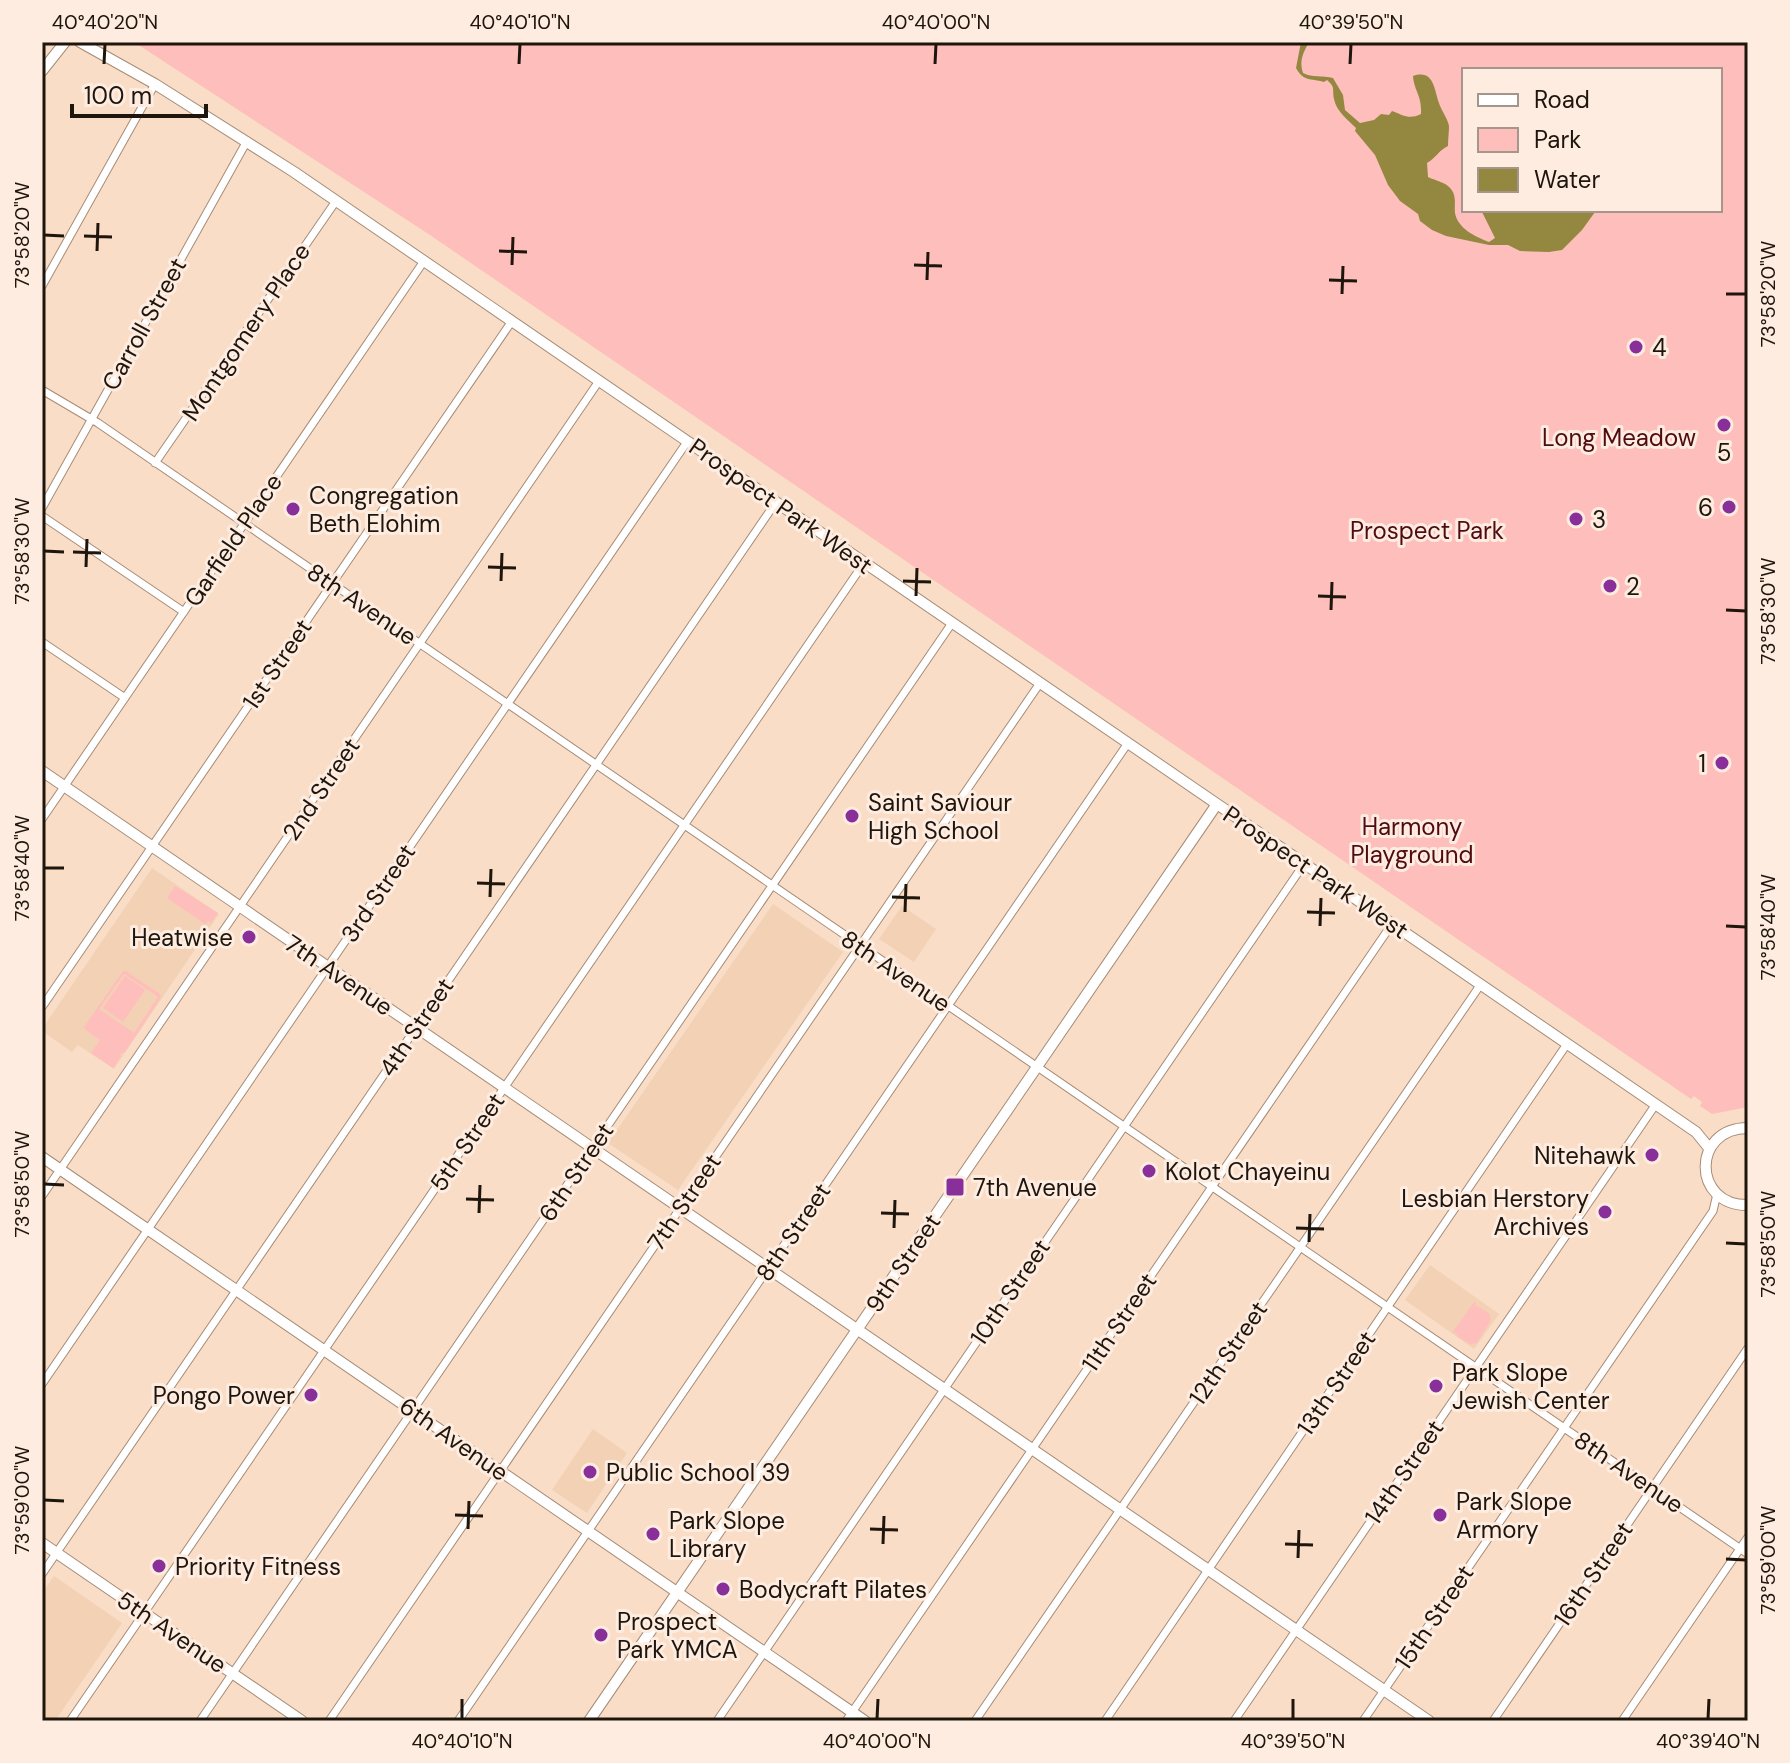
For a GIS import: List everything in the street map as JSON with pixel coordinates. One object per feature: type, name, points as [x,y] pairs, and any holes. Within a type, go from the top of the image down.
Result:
[{"type":"street","points":[[42,71],[65,42]]},
{"type":"street","name":"Prospect Park West","points":[[80,42],[247,141],[336,201],[1656,1104],[1696,1132],[1709,1148]]},
{"type":"street","points":[[42,286],[155,84]]},
{"type":"street","name":"Carroll Street","points":[[42,508],[247,141]]},
{"type":"street","name":"Montgomery Place","points":[[155,463],[336,201]]},
{"type":"street","name":"Garfield Place","points":[[42,819],[424,261]]},
{"type":"street","name":"1st Street","points":[[42,1007],[512,321]]},
{"type":"street","name":"2nd Street","points":[[42,1196],[599,381]]},
{"type":"street","name":"8th Avenue","points":[[42,390],[92,419],[1748,1554]]},
{"type":"street","name":"3rd Street","points":[[42,1384],[687,442]]},
{"type":"street","name":"4th Street","points":[[42,1574],[776,502]]},
{"type":"street","points":[[42,516],[184,612]]},
{"type":"street","name":"5th Street","points":[[70,1721],[864,563]]},
{"type":"street","name":"6th Street","points":[[200,1721],[952,623]]},
{"type":"street","points":[[42,642],[125,698]]},
{"type":"street","name":"7th Street","points":[[329,1721],[1040,683]]},
{"type":"street","name":"8th Street","points":[[458,1721],[1128,743]]},
{"type":"street","name":"7th Avenue","points":[[42,771],[1429,1721]]},
{"type":"street","name":"9th Street","points":[[589,1721],[1217,804]]},
{"type":"street","name":"10th Street","points":[[717,1721],[1304,864]]},
{"type":"street","name":"11th Street","points":[[849,1716],[1392,924]]},
{"type":"street","name":"12th Street","points":[[975,1721],[1481,984]]},
{"type":"street","name":"13th Street","points":[[1105,1721],[1567,1044]]},
{"type":"street","name":"14th Street","points":[[1234,1721],[1656,1104]]},
{"type":"street","points":[[1748,1128],[1725,1132],[1709,1148],[1706,1161],[1706,1175],[1717,1194],[1727,1201],[1748,1205]]},
{"type":"street","name":"6th Avenue","points":[[42,1157],[764,1651],[849,1716],[865,1721]]},
{"type":"street","name":"15th Street","points":[[1363,1721],[1713,1211],[1717,1194]]},
{"type":"street","name":"16th Street","points":[[1493,1721],[1748,1348]]},
{"type":"street","points":[[1622,1721],[1748,1537]]},
{"type":"street","name":"5th Avenue","points":[[42,1543],[302,1721]]},
{"type":"shaded area","points":[[152,868],[219,914],[114,1069],[78,1045],[72,1052],[42,1029]]},
{"type":"shaded area","points":[[773,904],[843,952],[678,1190],[608,1143]]},
{"type":"shaded area","points":[[902,906],[936,929],[914,962],[879,939]]},
{"type":"shaded area","points":[[1430,1265],[1499,1314],[1474,1349],[1405,1300]]},
{"type":"shaded area","name":"Public School 39","points":[[593,1429],[627,1453],[587,1513],[552,1490]]},
{"type":"shaded area","points":[[54,1576],[122,1623],[55,1721],[42,1721],[42,1593]]},
{"type":"green space","name":"Prospect Park","points":[[134,42],[1748,42],[1748,1107],[1712,1114],[1700,1106],[1702,1102],[1694,1096],[1691,1099],[430,235]]},
{"type":"green space","points":[[175,886],[218,913],[211,923],[208,921],[205,924],[167,898]]},
{"type":"green space","points":[[123,971],[160,994],[161,997],[125,1052],[119,1054],[121,1056],[113,1068],[91,1053],[100,1040],[84,1027]],"holes":[[[124,974],[158,997],[132,1036],[133,1032],[99,1009]]]},
{"type":"green space","points":[[125,976],[145,990],[123,1022],[103,1008]]},
{"type":"green space","points":[[1474,1302],[1489,1313],[1491,1320],[1477,1343],[1470,1344],[1452,1333]]},
{"type":"water","points":[[1301,42],[1309,42],[1302,57],[1303,73],[1333,78],[1343,95],[1345,110],[1360,123],[1374,120],[1381,114],[1389,115],[1392,111],[1409,117],[1421,114],[1413,76],[1425,75],[1429,78],[1449,126],[1448,146],[1427,163],[1428,177],[1451,189],[1457,219],[1473,235],[1489,242],[1495,238],[1482,212],[1595,212],[1562,250],[1549,252],[1520,251],[1508,245],[1489,245],[1432,230],[1420,221],[1418,214],[1400,201],[1388,185],[1375,155],[1337,107],[1332,85],[1327,80],[1308,79],[1296,68]]},
{"type":"place","name":"4","points":[[1636,347]]},
{"type":"place","name":"5","points":[[1724,425]]},
{"type":"place","name":"6","points":[[1729,507]]},
{"type":"place","name":"Congregation Beth Elohim","points":[[293,509]]},
{"type":"place","name":"3","points":[[1576,519]]},
{"type":"place","name":"2","points":[[1610,586]]},
{"type":"place","name":"1","points":[[1722,763]]},
{"type":"place","name":"Saint Saviour High School","points":[[852,816]]},
{"type":"place","name":"Heatwise","points":[[249,937]]},
{"type":"place","name":"Nitehawk","points":[[1652,1155]]},
{"type":"place","name":"Kolot Chayeinu","points":[[1149,1171]]},
{"type":"place","name":"7th Avenue","points":[[955,1187]]},
{"type":"place","name":"Lesbian Herstory Archives","points":[[1605,1212]]},
{"type":"place","name":"Park Slope Jewish Center","points":[[1436,1386]]},
{"type":"place","name":"Pongo Power","points":[[311,1395]]},
{"type":"place","name":"Public School 39","points":[[590,1472]]},
{"type":"place","name":"Park Slope Armory","points":[[1440,1515]]},
{"type":"place","name":"Park Slope Library","points":[[653,1534]]},
{"type":"place","name":"Priority Fitness","points":[[159,1566]]},
{"type":"place","name":"Bodycraft Pilates","points":[[723,1589]]},
{"type":"place","name":"Prospect Park YMCA","points":[[601,1635]]},
{"type":"park label","name":"Long Meadow","points":[[1619,437]]},
{"type":"park label","name":"Harmony Playground","points":[[1412,840]]}]
